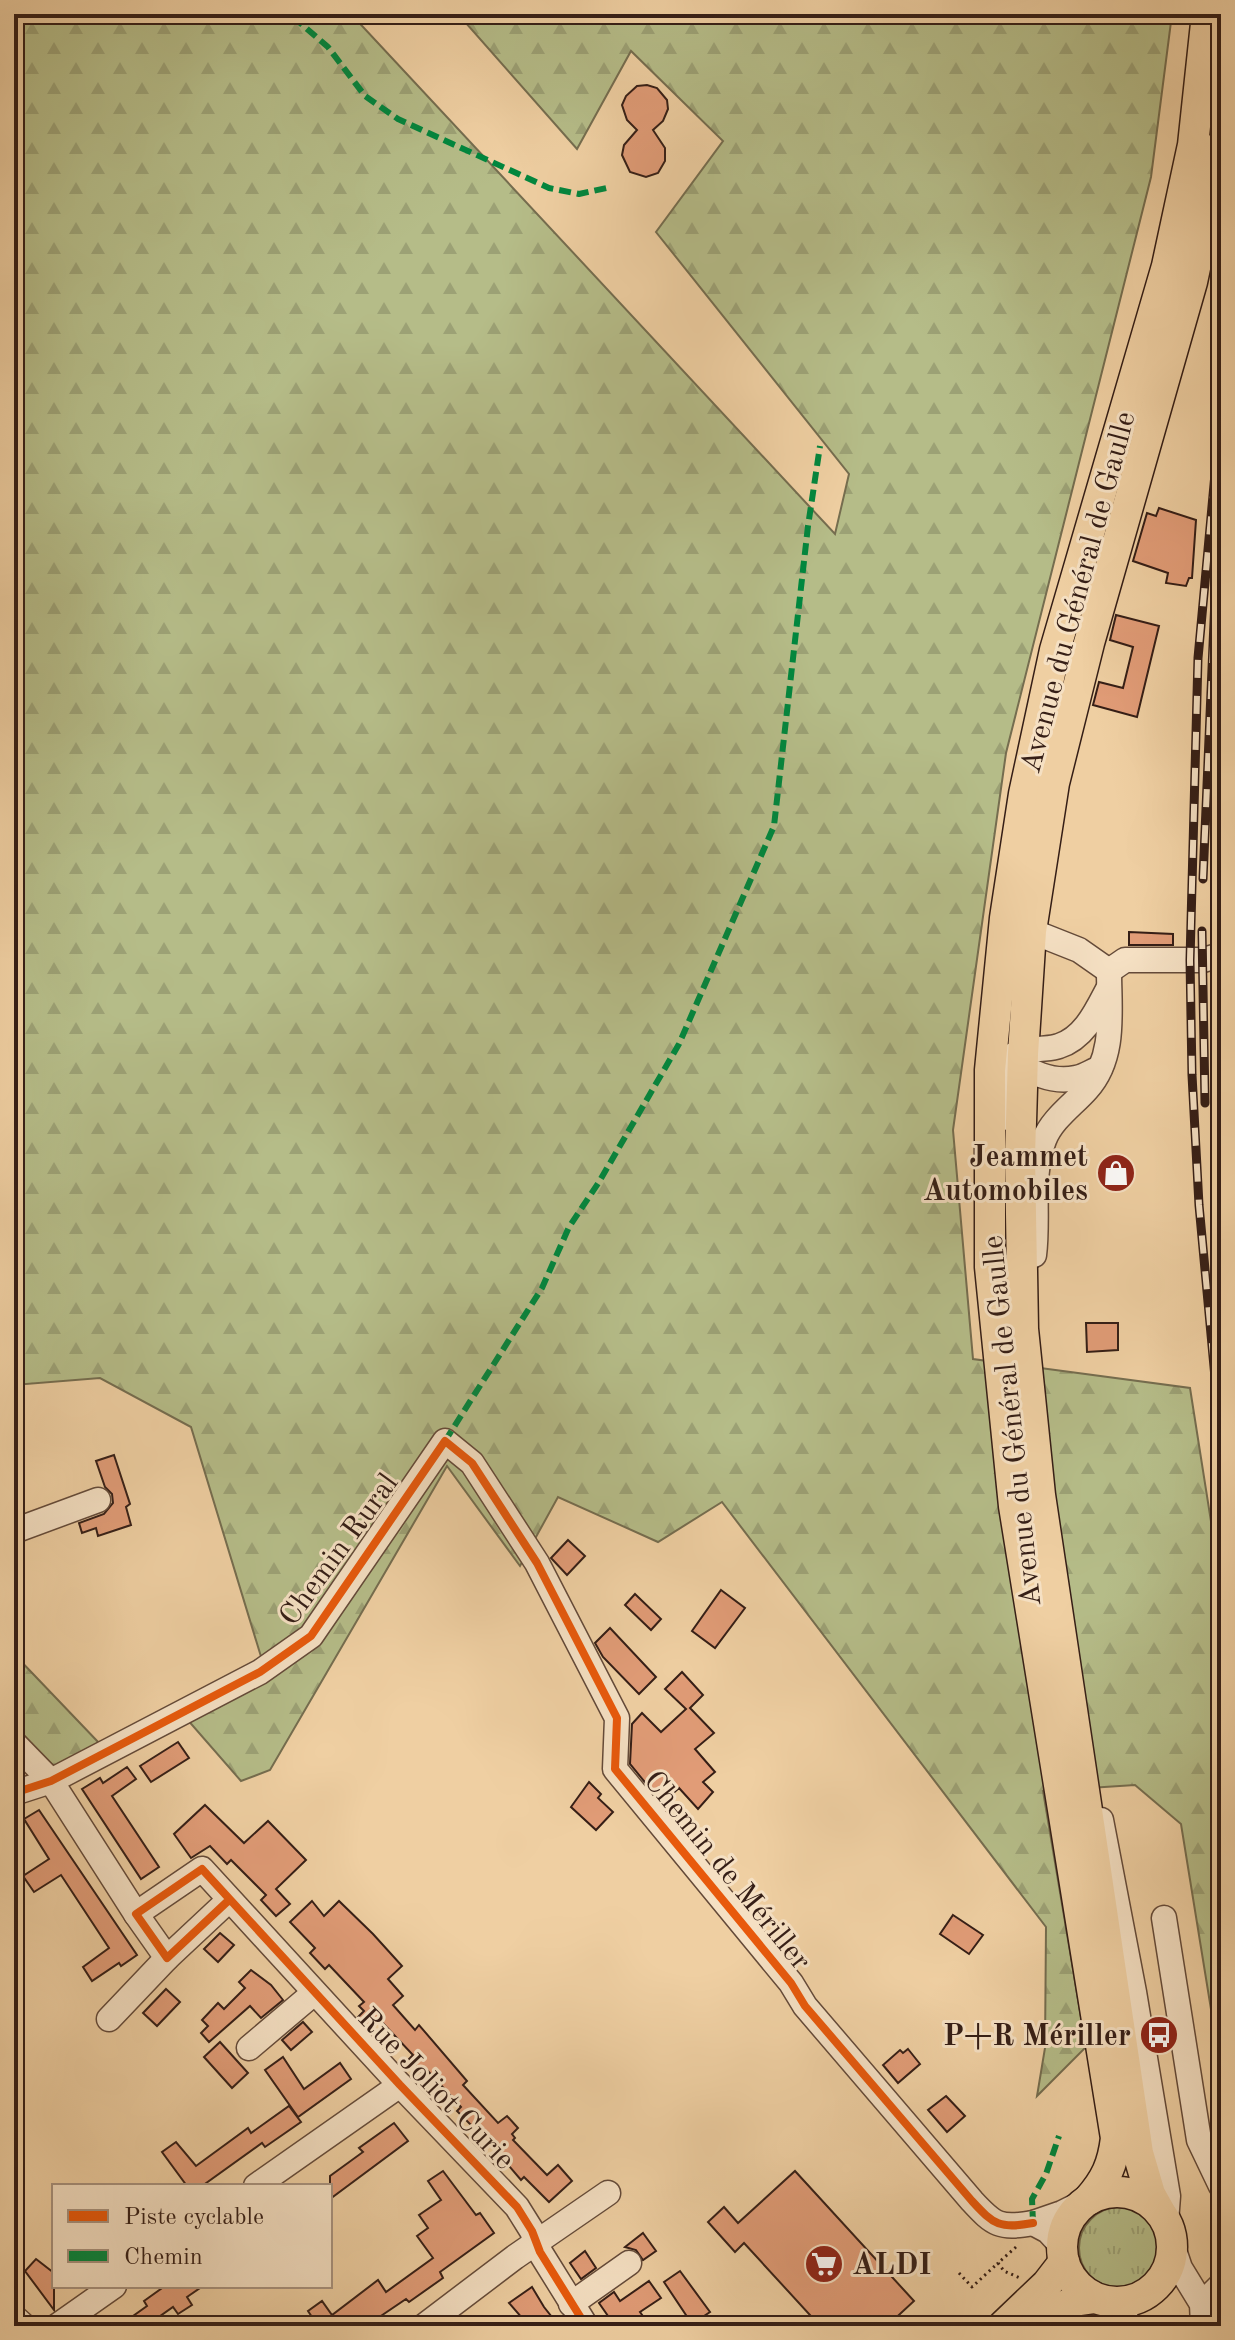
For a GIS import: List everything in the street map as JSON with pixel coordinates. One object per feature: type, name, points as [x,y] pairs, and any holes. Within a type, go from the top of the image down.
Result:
[{"type":"main road","points":[[1180,274],[1207,14]]},
{"type":"main road","points":[[1180,274],[1221,145]]},
{"type":"main road","name":"Avenue du Général de Gaulle","points":[[1003,2326],[1047,2284],[1063,2254],[1065,2228],[1105,2179],[1111,2167],[1116,2138],[1016,1520],[990,1267],[990,1070],[1018,924],[1180,274]]},
{"type":"main road","name":"Avenue du Général de Gaulle","points":[[1018,924],[1023,1329],[1040,1495],[1138,2153],[1150,2194],[1166,2226]]},
{"type":"main road","points":[[1025,2326],[1074,2301],[1115,2309],[1147,2294],[1158,2284],[1171,2259],[1166,2226],[1150,2203],[1126,2192],[1100,2194],[1088,2200]]},
{"type":"main road","points":[[1063,2254],[1079,2287],[1115,2309]]},
{"type":"street","points":[[1018,924],[1079,950],[1109,979],[1107,1054],[1089,1087],[1063,1112],[1045,1137],[1037,1164],[1036,1241],[1023,1329]]},
{"type":"street","points":[[990,1267],[999,1234],[1004,1087],[1008,1068],[1075,1037],[1092,1021],[1109,979],[1125,960],[1203,960],[1221,955]]},
{"type":"street","points":[[1020,1060],[1057,1079],[1078,1078],[1100,1068]]},
{"type":"street","name":"Chemin Rural","points":[[14,1793],[51,1781],[173,1718],[260,1672],[311,1636],[445,1441]]},
{"type":"street","name":"Chemin de Mériller","points":[[445,1441],[472,1463],[537,1563],[617,1718],[615,1769],[791,1983],[805,2006],[972,2201],[997,2224],[1033,2223]]},
{"type":"street","points":[[14,1531],[98,1500]]},
{"type":"street","points":[[14,1743],[51,1781],[167,1958]]},
{"type":"street","name":"Rue Joliot Curie","points":[[136,1914],[202,1869],[314,1993],[517,2207],[586,2326]]},
{"type":"street","points":[[109,2019],[167,1958],[229,1900]]},
{"type":"street","points":[[1164,1918],[1199,2140],[1221,2186]]},
{"type":"street","points":[[249,2048],[314,1993]]},
{"type":"street","points":[[259,2184],[400,2085]]},
{"type":"street","points":[[424,2326],[608,2193]]},
{"type":"street","points":[[1033,2223],[1088,2200]]},
{"type":"street","points":[[1033,2223],[1048,2231],[1063,2254]]},
{"type":"street","points":[[1166,2226],[1180,2268],[1203,2315]]},
{"type":"street","points":[[571,2304],[629,2263]]},
{"type":"street","points":[[1203,2315],[1221,2285]]},
{"type":"street","points":[[57,2326],[111,2288]]},
{"type":"street","points":[[14,2317],[24,2326]]},
{"type":"path","points":[[959,2273],[972,2287],[998,2263]]},
{"type":"green space","points":[[14,14],[351,14],[835,534],[849,474],[656,232],[723,141],[631,51],[577,149],[458,14],[1172,14],[1151,177],[1006,753],[953,1130],[973,1359],[1190,1388],[1221,1585],[1221,2071],[1181,1824],[1135,1785],[1043,1791],[1086,2047],[1037,2096],[1045,2048],[1046,1927],[722,1502],[658,1542],[558,1497],[520,1566],[447,1466],[270,1770],[241,1781],[186,1718],[266,1673],[191,1427],[100,1378],[14,1385]]},
{"type":"green space","points":[[14,1654],[100,1744],[54,1766],[14,1734]]},
{"type":"green space","points":[[1112,2207],[1128,2207],[1143,2214],[1154,2225],[1161,2248],[1158,2264],[1149,2277],[1128,2289],[1112,2289],[1097,2282],[1086,2271],[1079,2256],[1079,2240],[1086,2225],[1097,2214]]},
{"type":"building","points":[[637,86],[657,88],[667,100],[668,109],[663,121],[653,130],[665,148],[665,161],[658,173],[646,177],[630,172],[622,155],[624,145],[637,130],[627,120],[622,105],[626,96]]},
{"type":"building","points":[[1159,508],[1196,520],[1192,578],[1186,586],[1166,583],[1168,573],[1133,561],[1147,513],[1156,516]]},
{"type":"building","points":[[1116,615],[1159,626],[1137,717],[1093,705],[1099,682],[1123,688],[1133,647],[1110,640]]},
{"type":"building","points":[[1129,932],[1173,934],[1173,945],[1129,945]]},
{"type":"building","points":[[1086,1323],[1118,1323],[1118,1350],[1087,1352]]},
{"type":"building","points":[[114,1455],[130,1504],[126,1507],[131,1525],[98,1536],[96,1528],[82,1533],[79,1523],[104,1514],[113,1503],[112,1494],[105,1487],[96,1461]]},
{"type":"building","points":[[568,1540],[585,1556],[567,1575],[551,1558]]},
{"type":"building","points":[[721,1590],[745,1608],[715,1648],[692,1631]]},
{"type":"building","points":[[635,1594],[661,1619],[651,1630],[625,1605]]},
{"type":"building","points":[[610,1628],[656,1677],[639,1694],[603,1657],[595,1643]]},
{"type":"building","points":[[682,1672],[703,1695],[690,1708],[714,1733],[695,1749],[715,1772],[703,1782],[713,1792],[698,1809],[679,1788],[662,1803],[630,1764],[632,1724],[642,1713],[661,1732],[686,1709],[665,1689]]},
{"type":"building","points":[[178,1742],[189,1758],[151,1782],[140,1766]]},
{"type":"building","points":[[127,1767],[136,1779],[112,1796],[159,1867],[141,1879],[82,1789],[100,1778],[103,1783]]},
{"type":"building","points":[[589,1782],[601,1794],[598,1798],[613,1812],[596,1830],[571,1807]]},
{"type":"building","points":[[205,1805],[244,1843],[268,1821],[306,1860],[276,1889],[290,1904],[276,1916],[261,1900],[266,1895],[231,1860],[227,1864],[210,1846],[191,1858],[174,1834]]},
{"type":"building","points":[[39,1810],[137,1955],[92,1981],[83,1967],[109,1948],[61,1875],[34,1892],[23,1876],[49,1859],[24,1819]]},
{"type":"building","points":[[312,1901],[324,1916],[339,1901],[373,1934],[402,1966],[388,1979],[403,1996],[393,2005],[415,2030],[419,2025],[467,2081],[463,2085],[498,2123],[507,2116],[518,2128],[512,2134],[513,2140],[547,2175],[558,2165],[572,2181],[549,2202],[524,2177],[521,2180],[475,2126],[457,2111],[461,2107],[427,2070],[423,2074],[409,2059],[413,2055],[379,2019],[369,2029],[358,2017],[364,2011],[359,2006],[364,2002],[329,1965],[325,1969],[310,1953],[315,1948],[290,1922]]},
{"type":"building","points":[[953,1915],[983,1935],[969,1954],[940,1934]]},
{"type":"building","points":[[220,1933],[234,1945],[218,1962],[204,1949]]},
{"type":"building","points":[[251,1970],[271,1985],[283,2000],[261,2018],[250,2006],[209,2042],[201,2033],[208,2026],[202,2020],[218,2003],[224,2009],[245,1988],[239,1982]]},
{"type":"building","points":[[166,1989],[180,2002],[157,2026],[143,2013]]},
{"type":"building","points":[[303,2022],[312,2032],[291,2050],[282,2040]]},
{"type":"building","points":[[220,2042],[248,2073],[232,2088],[204,2057]]},
{"type":"building","points":[[908,2049],[920,2064],[898,2083],[883,2065],[900,2050],[903,2053]]},
{"type":"building","points":[[283,2057],[304,2089],[340,2063],[351,2079],[298,2117],[265,2070]]},
{"type":"building","points":[[946,2096],[965,2116],[947,2132],[928,2110]]},
{"type":"building","points":[[289,2106],[301,2122],[265,2147],[262,2143],[205,2184],[186,2184],[162,2152],[176,2142],[196,2166],[248,2128],[251,2133]]},
{"type":"building","points":[[394,2123],[408,2141],[332,2198],[330,2176],[363,2152],[359,2148]]},
{"type":"building","points":[[443,2171],[476,2215],[480,2213],[494,2233],[440,2272],[443,2278],[366,2326],[318,2326],[308,2311],[322,2301],[332,2315],[378,2280],[386,2292],[433,2258],[417,2236],[428,2228],[419,2215],[441,2200],[428,2181]]},
{"type":"building","points":[[795,2171],[914,2301],[887,2326],[820,2326],[744,2243],[735,2252],[708,2222],[724,2207],[738,2223]]},
{"type":"building","points":[[643,2233],[656,2251],[643,2260],[636,2250],[625,2247]]},
{"type":"building","points":[[585,2251],[596,2268],[581,2279],[570,2263]]},
{"type":"building","points":[[36,2259],[52,2271],[54,2310],[25,2271]]},
{"type":"building","points":[[680,2271],[710,2312],[692,2324],[664,2282]]},
{"type":"building","points":[[649,2281],[661,2298],[640,2312],[650,2326],[615,2326],[599,2303],[614,2292],[620,2301]]},
{"type":"building","points":[[532,2287],[559,2326],[529,2326],[509,2303]]},
{"type":"building","points":[[162,2288],[200,2288],[187,2297],[192,2305],[178,2314],[173,2307],[146,2326],[119,2326],[147,2306],[144,2301]]},
{"type":"railway","points":[[1221,409],[1198,658],[1190,960],[1199,1205],[1221,1442]]},
{"type":"railway","points":[[1203,879],[1215,599]]},
{"type":"railway","points":[[1220,720],[1221,790]]},
{"type":"railway","points":[[1202,931],[1205,1103]]},
{"type":"marked path","points":[[256,14],[299,22],[328,47],[365,96],[398,119],[549,188],[579,194],[611,187]]},
{"type":"marked path","points":[[445,1441],[542,1288],[569,1227],[599,1182],[679,1044],[774,826],[820,446]]},
{"type":"marked path","points":[[1033,2223],[1032,2199],[1046,2174],[1059,2136]]},
{"type":"cycle path","points":[[14,1793],[51,1781],[260,1672],[311,1636],[445,1441],[472,1463],[537,1563],[617,1718],[615,1769],[791,1983],[805,2006],[972,2201],[998,2223],[1033,2223]]},
{"type":"cycle path","points":[[229,1900],[167,1958],[136,1914],[202,1869],[400,2085],[517,2207],[532,2231],[540,2252],[586,2326]]},
{"type":"place","name":"Jeammet Automobiles","points":[[1116,1173]]},
{"type":"place","name":"P+R Mériller","points":[[1159,2035]]},
{"type":"place","name":"ALDI","points":[[824,2264]]}]
